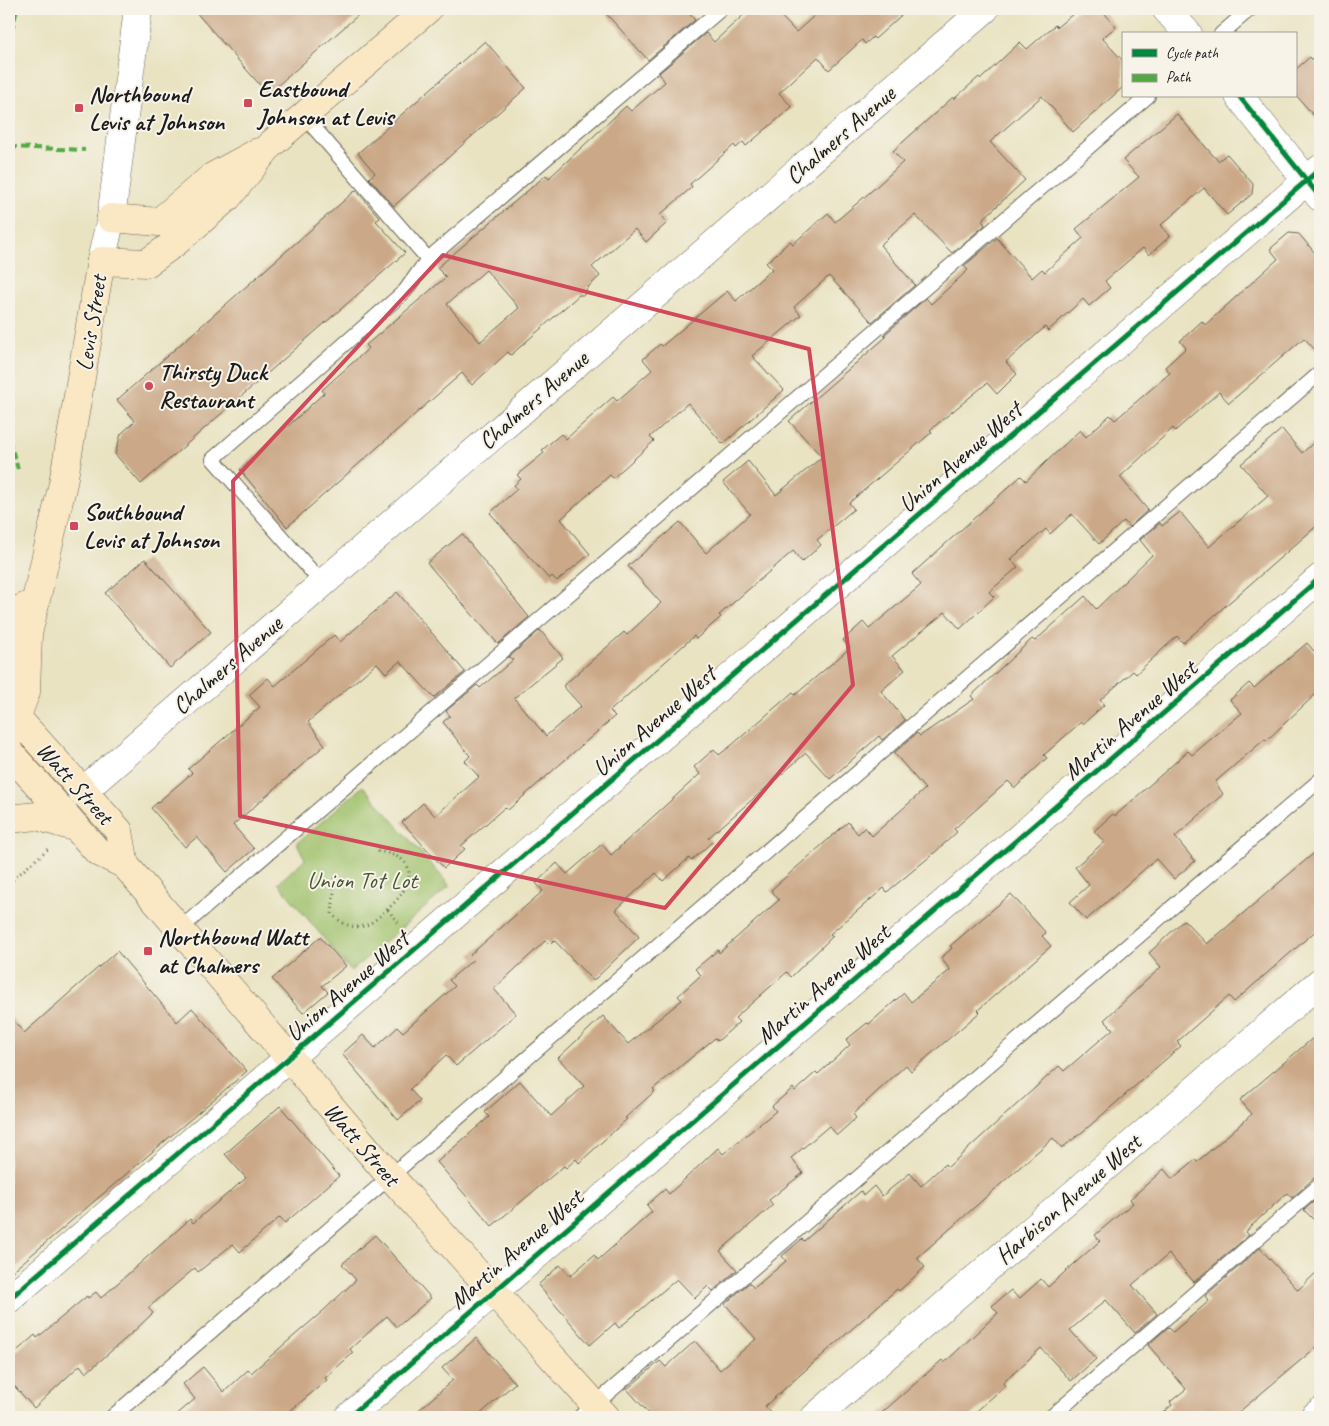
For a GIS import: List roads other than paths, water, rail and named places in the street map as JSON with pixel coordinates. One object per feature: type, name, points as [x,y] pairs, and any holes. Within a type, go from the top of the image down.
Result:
[{"type":"main road","points":[[101,261],[148,263],[176,242],[228,197],[270,145],[428,9]]},
{"type":"main road","points":[[111,218],[160,222],[212,177],[270,145]]},
{"type":"main road","name":"Levis Street","points":[[11,721],[26,692],[28,634],[63,483],[101,261]]},
{"type":"main road","points":[[9,614],[34,603]]},
{"type":"main road","name":"Levis Street","points":[[9,656],[28,634]]},
{"type":"main road","name":"Watt Street","points":[[11,721],[119,831],[126,865]]},
{"type":"main road","name":"Watt Street","points":[[9,752],[98,852],[126,865],[390,1176],[495,1291],[593,1413]]},
{"type":"main road","points":[[9,819],[37,816],[77,828]]},
{"type":"street","name":"Levis Street","points":[[101,261],[111,218],[138,24],[138,9]]},
{"type":"street","name":"Chalmers Avenue","points":[[82,792],[985,9]]},
{"type":"street","points":[[1166,9],[1186,32]]},
{"type":"street","points":[[1241,98],[1316,182]]},
{"type":"street","name":"Union Avenue West","points":[[9,1299],[1316,182]]},
{"type":"street","name":"Martin Avenue West","points":[[349,1417],[1320,578]]},
{"type":"street","name":"Harbison Avenue West","points":[[816,1417],[1320,982]]},
{"type":"street","points":[[1314,1417],[1320,1412]]},
{"type":"lane","points":[[322,583],[213,459],[405,292],[428,259],[721,9]]},
{"type":"lane","points":[[1223,32],[1250,9]]},
{"type":"lane","points":[[181,928],[1146,98]]},
{"type":"lane","points":[[304,116],[428,259]]},
{"type":"lane","points":[[112,1417],[1320,373]]},
{"type":"lane","points":[[593,1413],[1320,780]]},
{"type":"lane","points":[[1052,1417],[1320,1185]]},
{"type":"place","name":"Eastbound Johnson at Levis","points":[[248,103]]},
{"type":"place","name":"Northbound Levis at Johnson","points":[[79,108]]},
{"type":"place","name":"Thirsty Duck Restaurant","points":[[149,386]]},
{"type":"place","name":"Southbound Levis at Johnson","points":[[74,526]]},
{"type":"place","name":"Northbound Watt at Chalmers","points":[[148,951]]},
{"type":"park label","name":"Union Tot Lot","points":[[362,880]]}]
